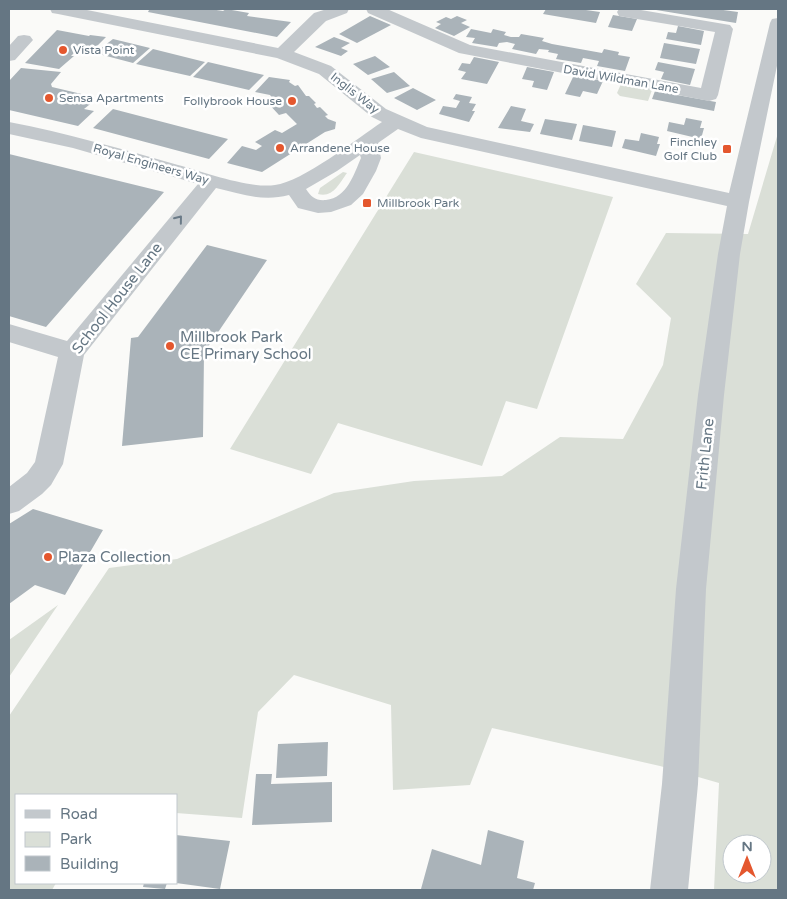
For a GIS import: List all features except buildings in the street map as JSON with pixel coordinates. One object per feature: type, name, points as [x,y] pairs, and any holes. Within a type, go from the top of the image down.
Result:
[{"type":"street","name":"Inglis Way","points":[[58,9],[282,54],[325,70],[379,113],[421,132],[472,145],[738,202]]},
{"type":"street","points":[[282,54],[320,17],[341,9]]},
{"type":"street","name":"David Wildman Lane","points":[[374,9],[465,49],[709,95],[724,29],[625,12]]},
{"type":"street","points":[[303,10],[320,17]]},
{"type":"street","name":"Frith Lane","points":[[669,890],[680,784],[691,590],[711,395],[729,254],[738,202],[777,34]]},
{"type":"street","points":[[9,56],[24,40]]},
{"type":"street","name":"Royal Engineers Way","points":[[9,128],[77,143],[211,181],[261,192],[275,192],[294,187],[368,142],[396,121]]},
{"type":"street","points":[[294,187],[306,202],[314,206],[329,206],[342,202],[353,194],[371,158],[368,142]]},
{"type":"street","name":"School House Lane","points":[[9,502],[42,478],[49,464],[72,352],[211,181]]},
{"type":"street","points":[[9,333],[72,352]]},
{"type":"green space","points":[[621,84],[652,90],[648,101],[620,96],[617,93]]},
{"type":"green space","points":[[778,133],[778,890],[714,890],[719,783],[660,766],[492,728],[470,785],[393,790],[391,705],[294,675],[258,712],[242,818],[178,813],[178,794],[15,794],[15,884],[55,884],[52,890],[9,890],[9,716],[109,568],[177,559],[334,493],[414,481],[502,476],[560,437],[623,439],[663,365],[671,318],[636,284],[666,233],[748,234]]},
{"type":"green space","points":[[414,152],[613,197],[537,409],[506,401],[482,466],[338,423],[311,474],[230,449]]},
{"type":"green space","points":[[343,172],[347,173],[332,192],[323,195],[318,194],[320,188]]},
{"type":"green space","points":[[58,605],[9,677],[9,640]]},
{"type":"place","name":"Vista Point","points":[[63,50]]},
{"type":"place","name":"Sensa Apartments","points":[[49,98]]},
{"type":"place","name":"Follybrook House","points":[[292,101]]},
{"type":"place","name":"Arrandene House","points":[[280,148]]},
{"type":"place","name":"Finchley Golf Club","points":[[727,149]]},
{"type":"place","name":"Millbrook Park","points":[[367,203]]},
{"type":"place","name":"Millbrook Park CE Primary School","points":[[170,346]]},
{"type":"place","name":"Plaza Collection","points":[[48,557]]}]
